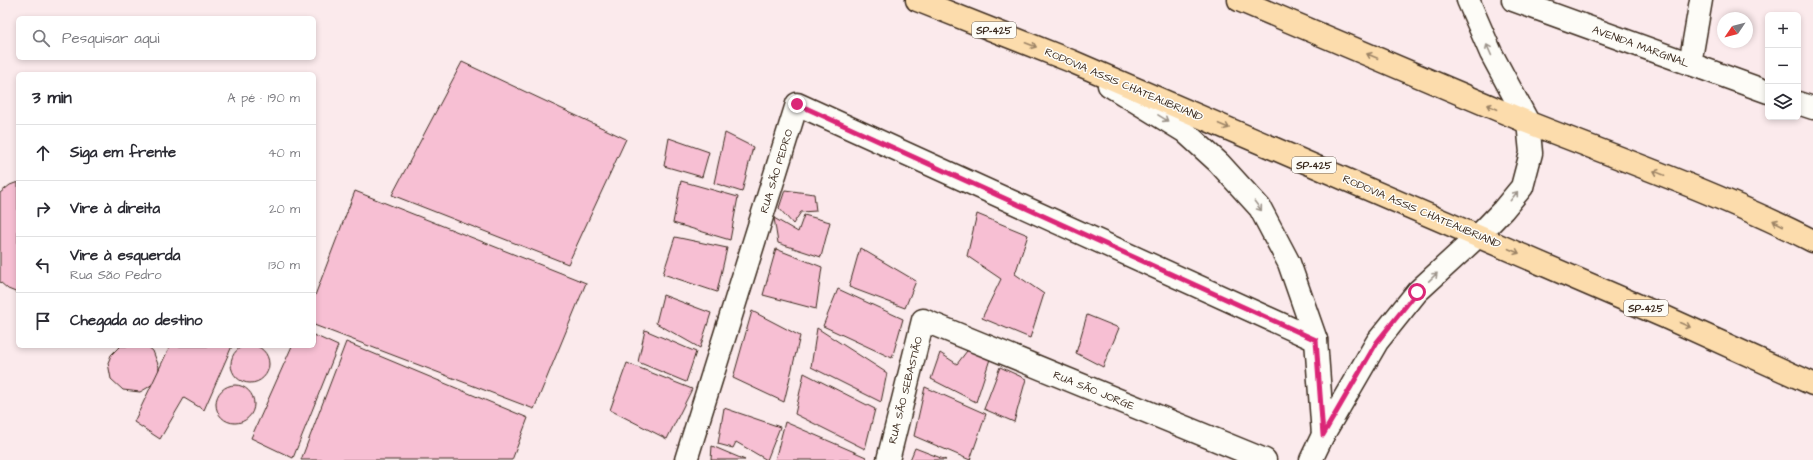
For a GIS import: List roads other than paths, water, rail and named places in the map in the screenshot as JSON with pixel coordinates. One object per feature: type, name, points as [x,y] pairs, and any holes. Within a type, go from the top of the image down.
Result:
[{"type":"highway","name":"RODOVIA ASSIS CHATEAUBRIAND","points":[[917,0],[1071,60],[1665,316],[1813,384]]},
{"type":"highway","points":[[1239,0],[1528,122],[1621,157],[1763,216],[1813,241]]},
{"type":"street","points":[[1311,460],[1323,435],[1377,342],[1417,292],[1504,210],[1522,187],[1531,153],[1528,122],[1490,53],[1468,0]]},
{"type":"street","name":"AVENIDA MARGINAL","points":[[1513,0],[1765,91]]},
{"type":"street","points":[[1690,64],[1701,0]]},
{"type":"street","points":[[1071,60],[1184,132],[1219,163],[1260,208],[1289,263],[1316,340],[1323,435]]},
{"type":"street","name":"RUA SÃO PEDRO","points":[[686,460],[797,104],[1316,340]]},
{"type":"street","points":[[1801,104],[1813,108]]},
{"type":"street","name":"RUA SÃO SEBASTIÃO","points":[[888,460],[922,320]]},
{"type":"street","name":"RUA SÃO JORGE","points":[[922,320],[1265,460]]}]
